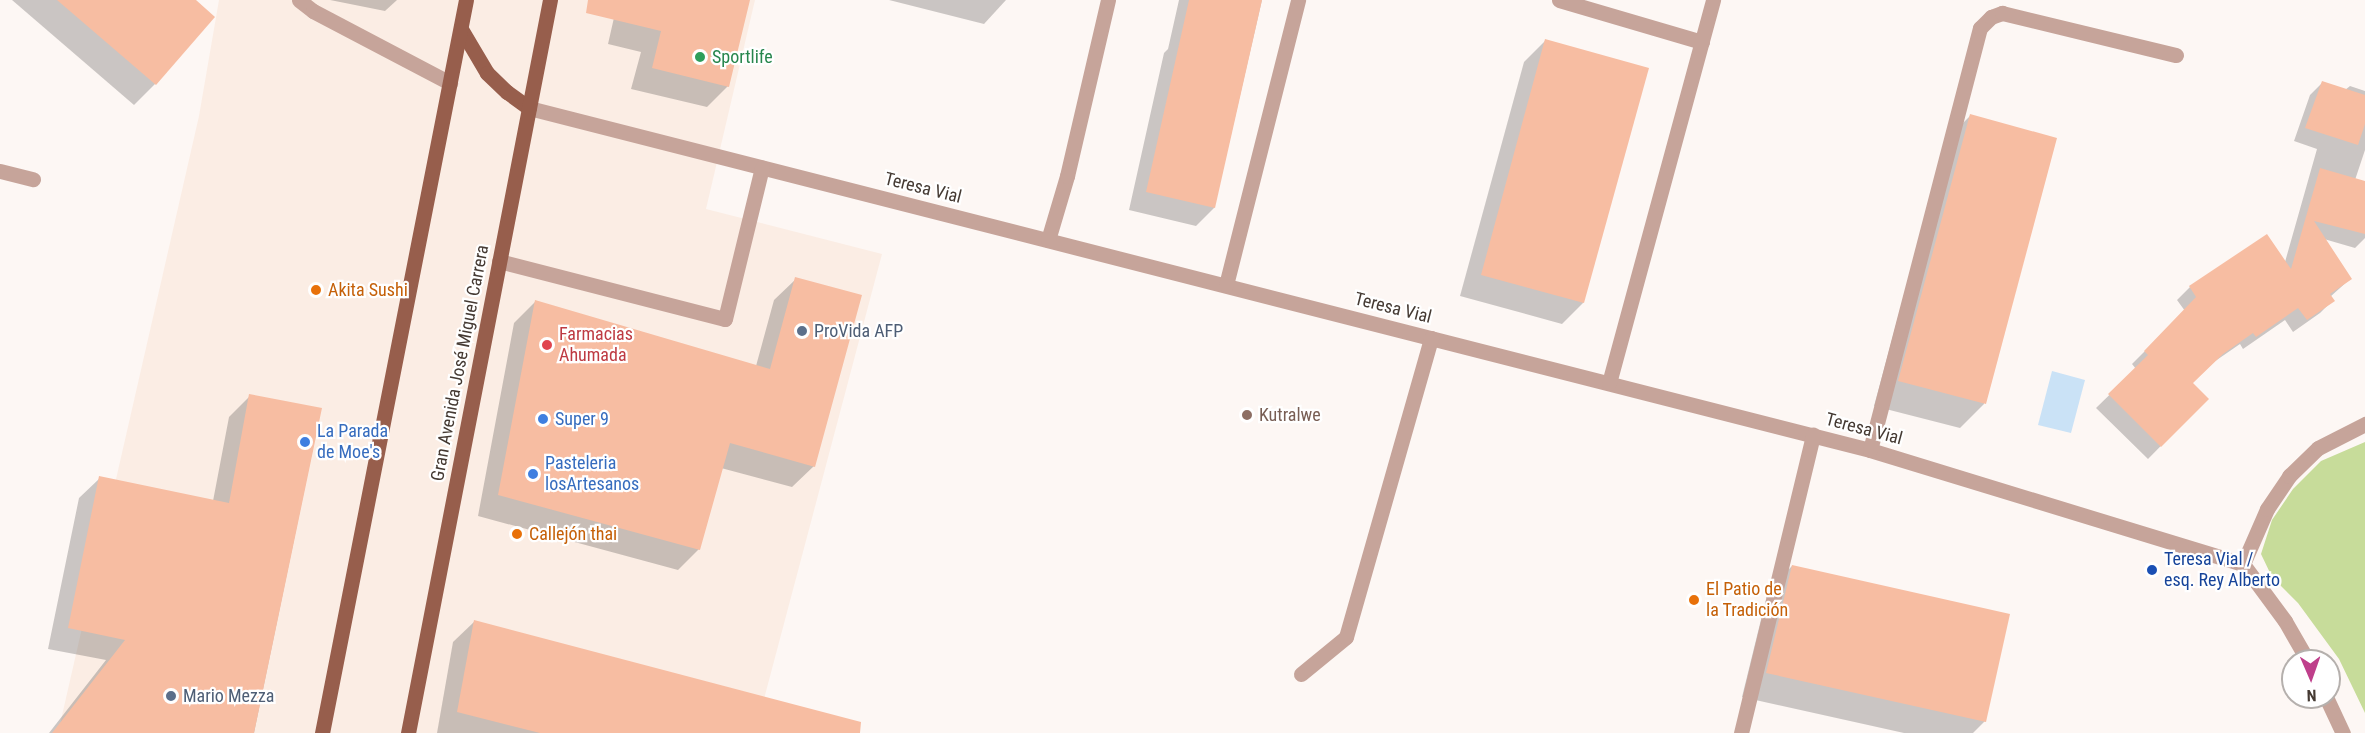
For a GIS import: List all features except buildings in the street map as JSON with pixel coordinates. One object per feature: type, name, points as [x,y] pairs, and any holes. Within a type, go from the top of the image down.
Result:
[{"type":"main road","points":[[322,733],[466,0]]},
{"type":"main road","name":"Gran Avenida José Miguel Carrera","points":[[408,733],[550,0]]},
{"type":"main road","points":[[461,29],[487,73],[529,108]]},
{"type":"street","points":[[299,0],[313,11],[450,83]]},
{"type":"street","points":[[1048,240],[1068,176],[1108,0]]},
{"type":"street","points":[[1227,285],[1298,0]]},
{"type":"street","points":[[1559,0],[1702,42]]},
{"type":"street","points":[[1609,383],[1713,0]]},
{"type":"street","points":[[1870,450],[1980,28],[1991,17],[2002,14],[2176,55]]},
{"type":"street","name":"Teresa Vial","points":[[529,108],[1870,450],[2243,564]]},
{"type":"street","points":[[499,261],[725,319],[762,167]]},
{"type":"street","points":[[0,171],[33,179]]},
{"type":"street","points":[[1301,674],[1346,637],[1431,338]]},
{"type":"street","points":[[2301,649],[2285,621],[2243,564],[2267,510],[2289,476],[2318,448],[2365,424]]},
{"type":"street","points":[[1741,733],[1813,435]]},
{"type":"street","points":[[2332,709],[2343,733]]},
{"type":"shaded area","points":[[219,0],[755,0],[706,209],[882,254],[755,733],[58,733],[199,116]]},
{"type":"green space","points":[[2365,442],[2365,713],[2341,663],[2341,649],[2332,649],[2298,603],[2272,577],[2261,554],[2272,520],[2293,489],[2321,461]]},
{"type":"water","points":[[2052,371],[2085,380],[2071,433],[2038,425]]},
{"type":"place","name":"Sportlife","points":[[700,57]]},
{"type":"place","name":"Akita Sushi","points":[[316,290]]},
{"type":"place","name":"ProVida AFP","points":[[802,331]]},
{"type":"place","name":"Farmacias Ahumada","points":[[547,345]]},
{"type":"place","name":"Kutralwe","points":[[1247,415]]},
{"type":"place","name":"Super 9","points":[[543,419]]},
{"type":"place","name":"La Parada de Moe's","points":[[305,442]]},
{"type":"place","name":"Pasteleria losArtesanos","points":[[533,474]]},
{"type":"place","name":"Callejón thai","points":[[517,534]]},
{"type":"place","name":"Teresa Vial / esq. Rey Alberto","points":[[2152,570]]},
{"type":"place","name":"El Patio de la Tradición","points":[[1694,600]]},
{"type":"place","name":"Mario Mezza","points":[[171,696]]}]
